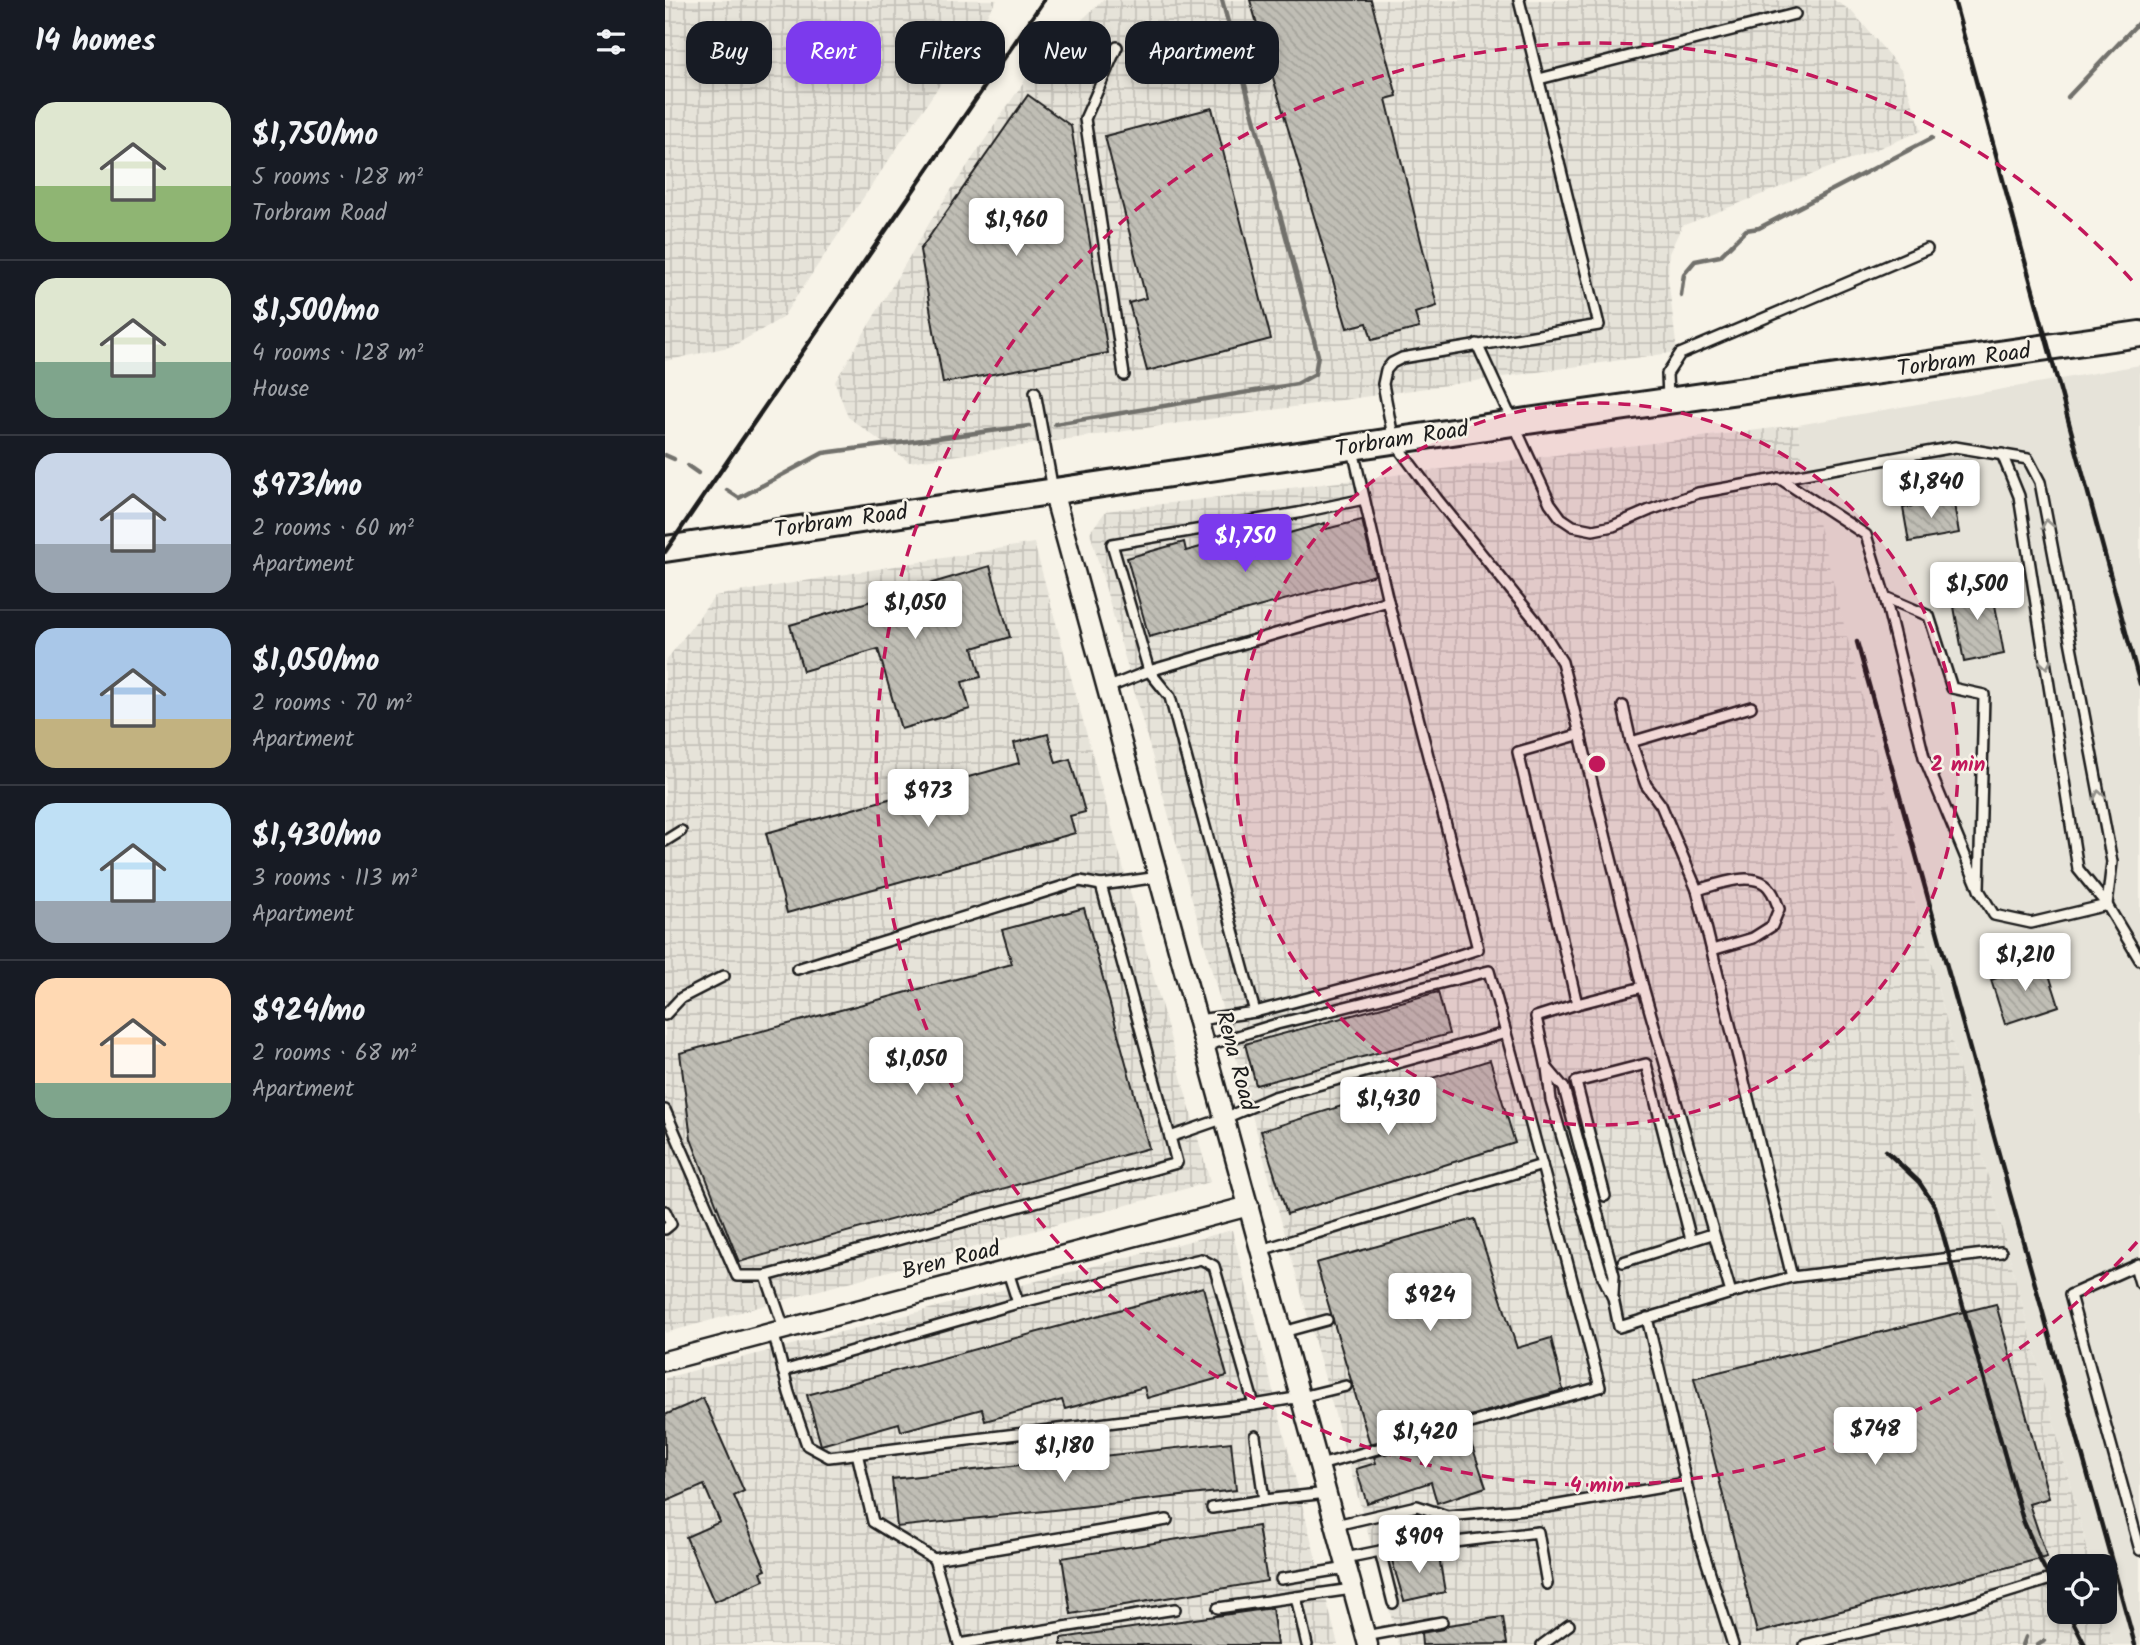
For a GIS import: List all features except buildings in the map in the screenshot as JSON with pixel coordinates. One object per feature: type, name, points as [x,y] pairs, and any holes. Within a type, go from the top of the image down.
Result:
[{"type":"main road","name":"Torbram Road","points":[[665,549],[1513,423],[2140,334]]},
{"type":"street","name":"Rena Road","points":[[1053,491],[1366,1641]]},
{"type":"street","name":"Bren Road","points":[[665,1361],[1249,1206]]},
{"type":"lane","points":[[1519,0],[1599,325],[1402,358],[1386,370],[1383,384],[1394,442],[1549,638],[1562,662],[1643,987],[1731,1293]]},
{"type":"lane","points":[[1539,79],[1795,13]]},
{"type":"lane","points":[[1117,47],[1085,119],[1124,375]]},
{"type":"lane","points":[[1668,403],[1667,374],[1680,354],[1927,249]]},
{"type":"lane","points":[[1477,344],[1550,503],[1561,518],[1573,526],[1593,530],[1613,526],[1698,493],[1955,447],[2028,459],[2039,482],[2112,862],[2107,905]]},
{"type":"lane","points":[[1035,392],[1053,491]]},
{"type":"lane","points":[[1198,1020],[1255,1012],[1414,970],[1478,949],[1388,601],[1353,448]]},
{"type":"lane","points":[[2003,454],[2019,496],[2078,869],[2107,905],[2140,960]]},
{"type":"lane","points":[[1779,478],[1866,536],[1885,597],[1924,757],[1979,890],[1994,915],[2031,923],[2107,905]]},
{"type":"lane","points":[[1255,1012],[1170,697],[1149,671],[1112,544],[1298,513],[1364,499]]},
{"type":"lane","points":[[1885,597],[1929,616],[1952,688],[1984,695],[1979,890]]},
{"type":"lane","points":[[1107,688],[1149,671],[1388,601]]},
{"type":"lane","points":[[1623,706],[1646,785],[1661,805],[1697,890],[1791,1277]]},
{"type":"lane","points":[[1632,742],[1751,708]]},
{"type":"lane","points":[[1577,1004],[1518,752],[1581,734]]},
{"type":"lane","points":[[665,841],[681,831]]},
{"type":"lane","points":[[797,969],[1080,881],[1101,885],[1159,877]]},
{"type":"lane","points":[[1697,890],[1746,879],[1764,884],[1773,894],[1779,909],[1772,926],[1753,938],[1712,950]]},
{"type":"lane","points":[[665,1110],[737,1276],[765,1276],[1177,1163],[1101,885]]},
{"type":"lane","points":[[1205,1046],[1276,1024],[1489,971],[1600,1388],[1320,1465]]},
{"type":"lane","points":[[665,1015],[681,998],[724,976]]},
{"type":"lane","points":[[1613,1298],[1603,1278],[1551,1100],[1536,1017],[1643,987]]},
{"type":"lane","points":[[1170,1138],[1274,1097],[1506,1033]]},
{"type":"lane","points":[[1605,1196],[1576,1082],[1646,1064],[1691,1240]]},
{"type":"lane","points":[[1547,1068],[1564,1088],[1614,1275],[1613,1298],[1619,1327],[1791,1277],[2001,1252]]},
{"type":"lane","points":[[1261,1250],[1542,1165]]},
{"type":"lane","points":[[665,1211],[671,1224],[665,1229]]},
{"type":"lane","points":[[1623,1262],[1712,1234]]},
{"type":"lane","points":[[783,1371],[1018,1303],[1201,1259],[1214,1266],[1254,1405]]},
{"type":"lane","points":[[2140,1283],[2138,1265],[2070,1295],[2140,1550]]},
{"type":"lane","points":[[1008,1272],[1018,1303]]},
{"type":"lane","points":[[765,1276],[779,1329],[783,1371],[807,1445],[829,1457],[1254,1405],[1346,1386]]},
{"type":"lane","points":[[1647,1318],[1700,1541],[1733,1645]]},
{"type":"lane","points":[[1283,1332],[1327,1320]]},
{"type":"lane","points":[[1255,1436],[1264,1500]]},
{"type":"lane","points":[[857,1453],[873,1522],[933,1559],[1167,1520]]},
{"type":"lane","points":[[1336,1525],[1417,1506],[1447,1516],[1546,1507],[1686,1483]]},
{"type":"lane","points":[[1212,1508],[1327,1493]]},
{"type":"lane","points":[[1282,1579],[1346,1563],[1380,1551],[1538,1532],[1547,1584]]},
{"type":"lane","points":[[1380,1551],[1392,1603]]},
{"type":"lane","points":[[933,1559],[959,1645],[1175,1609]]},
{"type":"lane","points":[[1805,1645],[1948,1611],[2047,1580]]},
{"type":"lane","points":[[1217,1608],[1352,1589]]},
{"type":"lane","points":[[1296,1597],[1307,1645]]},
{"type":"lane","points":[[1366,1641],[1442,1622]]},
{"type":"lane","points":[[1542,1645],[1569,1625]]},
{"type":"shaded area","points":[[665,0],[997,0],[983,21],[895,21],[895,84],[940,84],[782,318],[733,346],[665,361]]},
{"type":"shaded area","points":[[1103,0],[1834,0],[1853,12],[1901,70],[1922,131],[1682,226],[1669,253],[1668,277],[1677,352],[909,462],[848,417],[835,382],[933,217],[1022,84],[1111,84],[1111,21],[1081,21]]},
{"type":"shaded area","points":[[2140,365],[2140,1645],[2113,1645],[2108,1624],[2117,1624],[2117,1554],[2089,1554],[1913,895],[1802,464],[1798,425]]},
{"type":"shaded area","points":[[1798,425],[1803,464],[1913,895],[2089,1554],[2047,1554],[2047,1624],[2108,1624],[2113,1645],[1399,1645],[1090,532],[1106,511]]},
{"type":"shaded area","points":[[1034,543],[1210,1182],[665,1333],[665,662],[715,596]]},
{"type":"shaded area","points":[[1232,1230],[1338,1645],[665,1645],[665,1378]]},
{"type":"waterway","points":[[1055,424],[1297,384],[1315,374],[1318,355],[1222,0]]},
{"type":"waterway","points":[[2068,97],[2140,21]]},
{"type":"waterway","points":[[1681,295],[1684,274],[1695,261],[1720,256],[1746,230],[1759,228],[1932,138]]},
{"type":"waterway","points":[[727,490],[739,498],[823,453],[1029,426]]},
{"type":"waterway","points":[[665,455],[674,459]]},
{"type":"waterway","points":[[688,466],[698,473]]},
{"type":"waterway","points":[[2023,1645],[2026,1637]]},
{"type":"waterway","points":[[2038,1645],[2044,1641]]},
{"type":"railway","points":[[665,552],[1044,0]]},
{"type":"railway","points":[[1954,0],[2140,684]]},
{"type":"railway","points":[[1857,642],[2135,1645]]},
{"type":"railway","points":[[1886,1151],[1919,1182],[1935,1206],[2023,1520],[2047,1573]]},
{"type":"railway","points":[[2074,1624],[2085,1645]]}]
